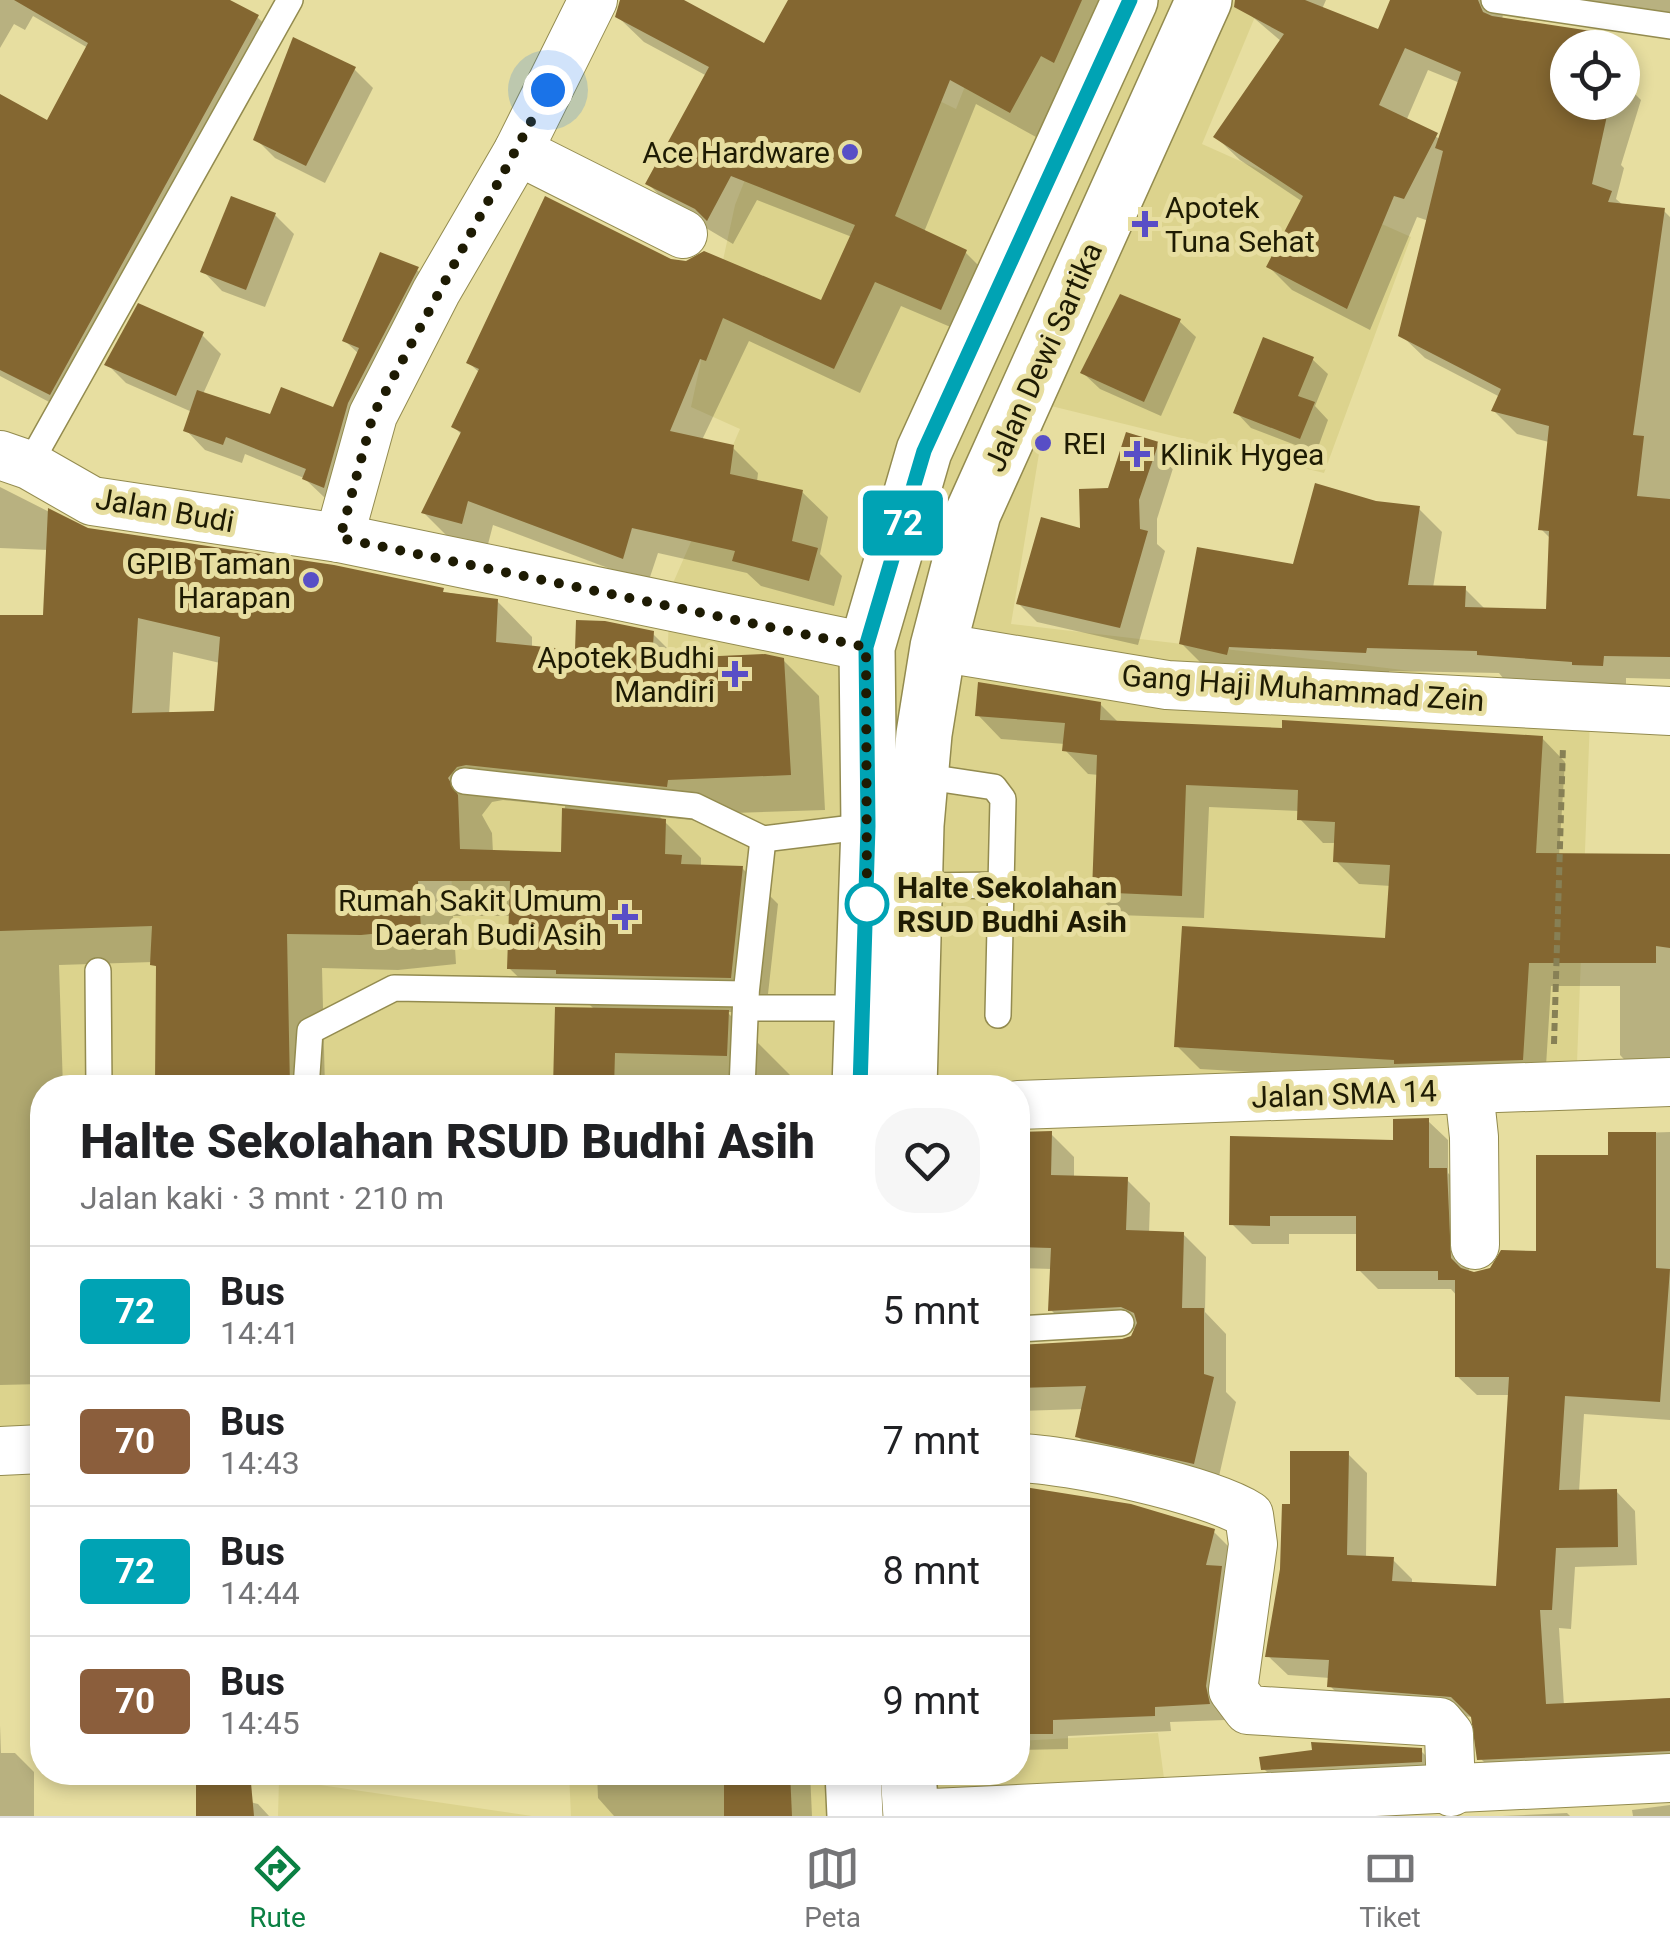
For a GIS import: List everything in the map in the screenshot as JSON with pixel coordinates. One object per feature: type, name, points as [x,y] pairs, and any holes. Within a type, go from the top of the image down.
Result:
[{"type":"main road","name":"Jalan Dewi Sartika","points":[[910,1075],[921,776],[938,646],[973,513],[1204,0]]},
{"type":"main road","points":[[861,1075],[868,826],[866,647],[924,451],[1124,2]]},
{"type":"main road","points":[[854,1785],[855,1816]]},
{"type":"street","points":[[340,538],[373,415],[436,292],[518,150],[594,0]]},
{"type":"street","points":[[518,150],[683,234]]},
{"type":"street","name":"Jalan Budi","points":[[14,460],[92,501],[340,538],[866,647]]},
{"type":"street","name":"Gang Haji Muhammad Zein","points":[[938,646],[1168,685],[1670,711]]},
{"type":"street","name":"Jalan SMA 14","points":[[1030,1105],[1670,1082]]},
{"type":"street","points":[[1469,1090],[1475,1245]]},
{"type":"street","points":[[0,1452],[30,1450]]},
{"type":"street","points":[[1030,1460],[1192,1492],[1230,1503],[1250,1515],[1254,1544],[1232,1690],[1237,1701],[1248,1710],[1439,1722],[1449,1734],[1451,1792]]},
{"type":"street","points":[[910,1801],[1339,1806],[1451,1792],[1670,1778]]},
{"type":"lane","points":[[14,460],[290,0]]},
{"type":"lane","points":[[1494,0],[1670,26]]},
{"type":"lane","points":[[921,776],[994,787],[1003,799],[998,1015]]},
{"type":"lane","points":[[464,782],[695,806],[763,839],[868,826]]},
{"type":"lane","points":[[743,1075],[763,839]]},
{"type":"lane","points":[[915,886],[1002,885]]},
{"type":"lane","points":[[98,971],[99,1075]]},
{"type":"lane","points":[[307,1075],[310,1031],[394,988],[864,1008]]},
{"type":"lane","points":[[1030,1327],[1121,1323]]},
{"type":"path","points":[[1552,1087],[1564,705]]},
{"type":"shaded area","points":[[999,0],[1262,0],[1202,144],[1411,237],[1324,473],[1047,405],[1011,624],[1591,692],[1576,1089],[1030,1089],[1030,1075],[30,1075],[30,1441],[0,1442],[0,833],[242,918],[452,912],[450,751],[663,770],[670,590],[740,429],[691,407],[735,205],[803,34],[956,109]]},
{"type":"shaded area","points":[[1158,1733],[1169,1816],[571,1816],[570,1785],[1030,1785],[1030,1740]]},
{"type":"shaded area","points":[[279,1785],[320,1785],[532,1816],[278,1816]]},
{"type":"building","points":[[14,0],[230,0],[259,15],[50,395],[0,370],[0,94],[47,120],[88,43]]},
{"type":"building","points":[[620,0],[684,0],[764,43],[788,0],[1082,0],[1054,63],[1041,56],[1010,113],[950,80],[895,216],[967,250],[941,310],[875,282],[834,369],[723,318],[706,361],[700,359],[670,431],[734,445],[730,474],[803,490],[792,541],[818,548],[809,581],[732,561],[735,551],[632,528],[623,559],[468,501],[462,524],[421,513],[461,432],[451,427],[479,369],[466,363],[545,196],[671,259],[686,261],[704,251],[821,300],[855,225],[731,176],[707,221],[695,209],[645,184],[709,67],[615,17]]},
{"type":"building","points":[[1235,0],[1305,0],[1378,29],[1390,0],[1478,0],[1483,12],[1492,16],[1584,30],[1550,30],[1550,120],[1606,120],[1592,184],[1612,191],[1608,202],[1665,208],[1633,435],[1644,436],[1637,496],[1670,499],[1670,657],[1604,656],[1603,666],[1477,655],[1477,651],[1367,648],[1366,653],[1229,647],[1227,655],[1179,644],[1197,547],[1293,564],[1315,483],[1376,501],[1420,506],[1408,585],[1466,586],[1465,607],[1546,609],[1549,531],[1538,530],[1549,426],[1491,411],[1501,389],[1398,336],[1443,151],[1435,148],[1461,72],[1405,48],[1379,105],[1438,133],[1404,199],[1394,196],[1347,309],[1266,267],[1303,196],[1213,137],[1284,34],[1234,7]]},
{"type":"building","points":[[293,37],[356,67],[306,166],[253,140]]},
{"type":"building","points":[[231,196],[276,213],[246,290],[200,272]]},
{"type":"building","points":[[380,252],[419,267],[348,403],[324,488],[302,479],[306,469],[226,437],[223,445],[183,431],[197,390],[270,414],[281,387],[333,407],[359,348],[342,341]]},
{"type":"building","points":[[1120,294],[1181,319],[1144,402],[1080,373]]},
{"type":"building","points":[[138,303],[204,332],[176,396],[104,365]]},
{"type":"building","points":[[1263,337],[1314,357],[1298,396],[1315,402],[1300,439],[1233,413]]},
{"type":"building","points":[[1126,432],[1159,442],[1139,500],[1140,529],[1148,531],[1120,628],[1016,604],[1041,517],[1080,528],[1079,489],[1108,488]]},
{"type":"building","points":[[48,508],[88,528],[334,565],[444,588],[443,592],[498,599],[496,642],[575,650],[576,620],[605,621],[654,631],[652,659],[765,654],[784,658],[791,775],[668,780],[667,787],[466,765],[457,767],[448,778],[458,795],[460,849],[561,852],[562,808],[666,819],[665,854],[682,855],[681,864],[743,866],[731,978],[556,974],[556,970],[507,969],[510,881],[418,881],[421,929],[361,935],[287,934],[290,1075],[155,1075],[156,966],[150,965],[152,926],[0,931],[0,615],[43,615]],"holes":[[[138,618],[220,637],[214,711],[132,713]]]},
{"type":"building","points":[[978,682],[1101,702],[1100,720],[1282,728],[1282,720],[1543,736],[1536,853],[1670,854],[1670,948],[1656,946],[1656,963],[1529,963],[1523,1060],[1394,1064],[1394,1060],[1174,1047],[1182,926],[1385,938],[1390,865],[1333,862],[1335,822],[1297,820],[1298,790],[1186,785],[1182,896],[1092,892],[1097,755],[1062,751],[1065,723],[975,716]]},
{"type":"building","points":[[555,1007],[729,1010],[727,1056],[615,1053],[614,1075],[553,1075]]},
{"type":"building","points":[[1429,1118],[1429,1168],[1447,1168],[1451,1258],[1461,1268],[1474,1272],[1490,1268],[1501,1250],[1536,1251],[1536,1155],[1608,1155],[1608,1132],[1656,1132],[1656,1268],[1670,1269],[1660,1402],[1565,1396],[1559,1490],[1617,1489],[1618,1547],[1556,1548],[1552,1610],[1540,1610],[1546,1704],[1670,1698],[1670,1751],[1477,1760],[1471,1717],[1451,1697],[1327,1687],[1329,1660],[1265,1657],[1280,1569],[1282,1504],[1290,1504],[1290,1451],[1349,1451],[1347,1555],[1394,1557],[1392,1581],[1496,1586],[1509,1377],[1455,1377],[1455,1280],[1438,1280],[1438,1271],[1356,1271],[1356,1216],[1270,1216],[1270,1226],[1229,1225],[1230,1136],[1393,1140],[1393,1119]]},
{"type":"building","points":[[1052,1131],[1051,1175],[1128,1177],[1126,1230],[1184,1232],[1182,1308],[1204,1308],[1204,1374],[1214,1377],[1194,1464],[1075,1437],[1086,1386],[1030,1388],[1030,1344],[1122,1339],[1131,1336],[1137,1323],[1134,1313],[1121,1307],[1048,1311],[1051,1248],[1030,1247],[1030,1132]]},
{"type":"building","points":[[1030,1488],[1131,1504],[1215,1529],[1206,1565],[1222,1566],[1206,1686],[1210,1704],[1155,1707],[1155,1716],[1053,1720],[1053,1734],[1030,1734]]},
{"type":"building","points":[[1311,1742],[1422,1748],[1422,1762],[1261,1770],[1259,1757],[1312,1750]]},
{"type":"building","points":[[196,1785],[251,1785],[254,1816],[196,1816]]},
{"type":"building","points":[[724,1785],[791,1785],[792,1816],[724,1816]]},
{"type":"bus line","name":"72","points":[[861,1075],[868,826],[866,647],[924,451],[1130,0]]},
{"type":"place","name":"Ace Hardware","points":[[850,152]]},
{"type":"place","name":"Apotek Tuna Sehat","points":[[1145,224]]},
{"type":"place","name":"REI","points":[[1043,443]]},
{"type":"place","name":"Klinik Hygea","points":[[1137,454]]},
{"type":"place","name":"GPIB Taman Harapan","points":[[311,580]]},
{"type":"place","name":"Apotek Budhi Mandiri","points":[[735,674]]},
{"type":"place","name":"Halte Sekolahan RSUD Budhi Asih","points":[[867,904]]},
{"type":"place","name":"Rumah Sakit Umum Daerah Budi Asih","points":[[625,917]]},
{"type":"route","points":[[548,90],[373,415],[340,538],[866,647],[867,904]]}]
